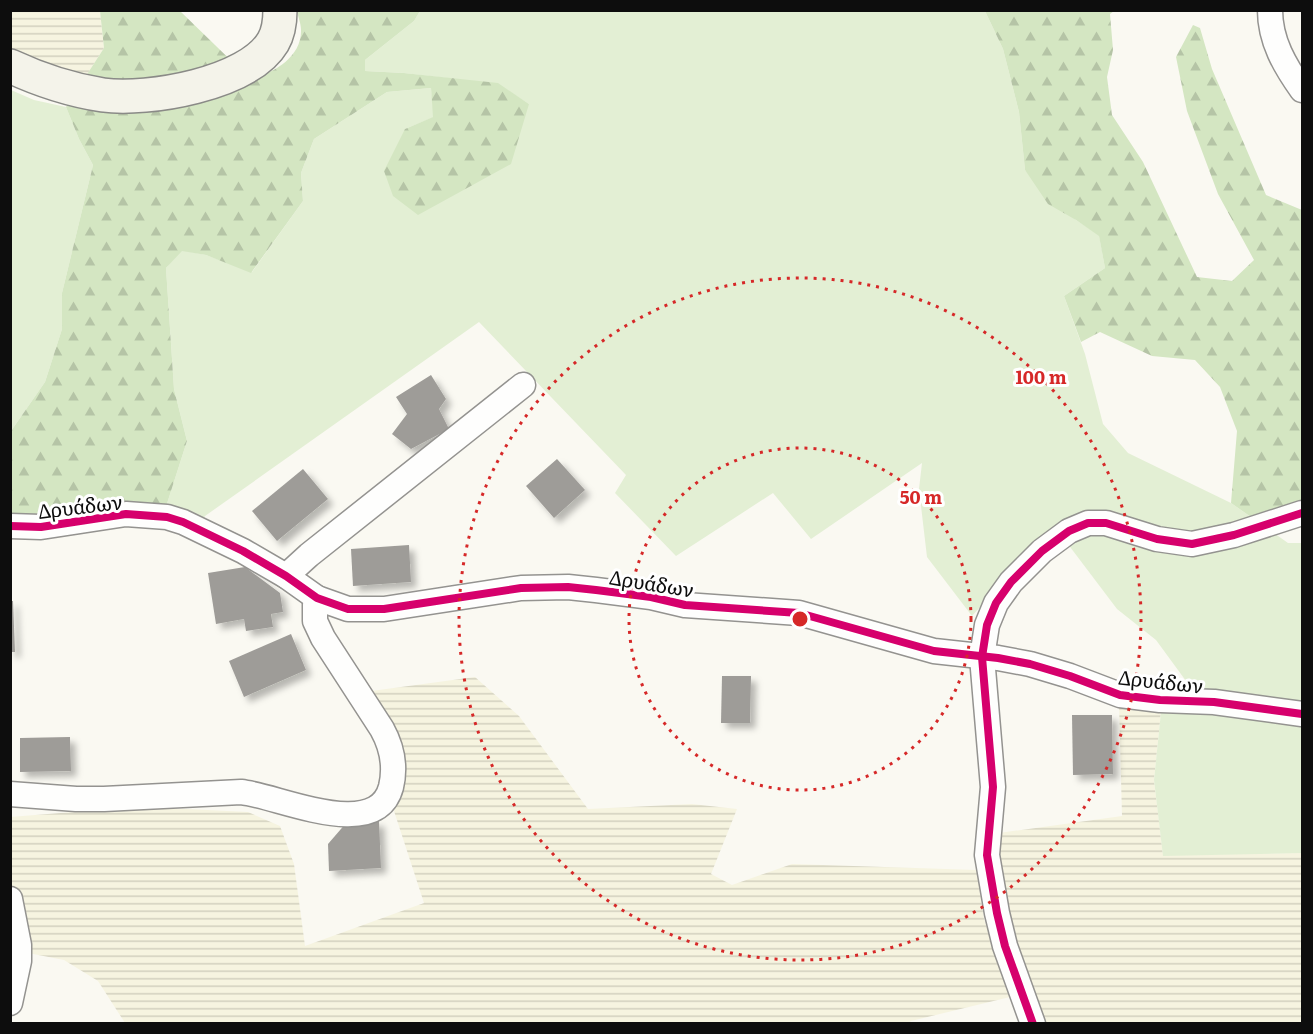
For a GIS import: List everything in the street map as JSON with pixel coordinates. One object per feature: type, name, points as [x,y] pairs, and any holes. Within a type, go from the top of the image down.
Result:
[{"type":"main road","points":[[10,66],[50,83],[105,95],[156,94],[192,88],[225,77],[263,54],[273,43],[278,32],[280,10]]},
{"type":"street","points":[[1270,10],[1270,29],[1280,55],[1302,90]]},
{"type":"street","points":[[286,576],[309,555],[523,384]]},
{"type":"street","points":[[1033,1023],[1005,946],[987,855],[993,787],[982,657],[987,625],[1003,592],[1042,551],[1077,527],[1098,521],[1157,539],[1192,544],[1234,535],[1302,513]]},
{"type":"street","name":"Δρυάδων","points":[[10,526],[41,528],[126,514],[167,517],[183,522],[243,551],[286,576],[317,598],[341,608],[369,610],[521,588],[568,587],[624,593],[685,605],[799,613],[934,651],[1010,660],[1047,668],[1120,695],[1160,700],[1214,702],[1302,714]]},
{"type":"street","points":[[10,794],[95,799],[241,792],[343,814],[365,814],[382,805],[391,788],[394,773],[391,749],[382,729],[323,638],[315,621],[317,598]]},
{"type":"street","points":[[10,899],[17,930],[19,961],[10,1004],[15,1023]]},
{"type":"shaded area","points":[[10,11],[100,11],[104,48],[79,87],[11,62]]},
{"type":"shaded area","points":[[475,677],[519,716],[588,809],[692,804],[737,809],[711,874],[732,885],[792,864],[977,870],[984,919],[1010,997],[911,1021],[907,1024],[125,1023],[98,981],[64,960],[23,952],[11,881],[10,817],[111,809],[248,812],[280,826],[294,864],[305,946],[424,903],[394,811],[403,788],[364,692]]},
{"type":"shaded area","points":[[1119,703],[1161,712],[1154,780],[1163,855],[1302,853],[1302,1023],[1040,1023],[1012,949],[992,856],[999,833],[1122,816]]},
{"type":"green space","points":[[100,11],[180,11],[250,79],[277,68],[297,48],[301,27],[297,11],[420,11],[414,21],[365,60],[365,71],[498,83],[529,104],[511,164],[418,215],[393,196],[384,171],[405,129],[433,117],[431,88],[387,92],[314,139],[301,173],[303,201],[251,273],[206,255],[182,251],[166,268],[174,389],[187,441],[164,513],[11,523],[11,431],[45,382],[62,329],[62,293],[93,165],[66,107],[104,48]]},
{"type":"green space","points":[[420,11],[985,11],[1003,49],[1019,112],[1025,170],[1076,220],[1099,235],[1105,268],[1064,296],[1085,354],[1103,424],[1128,453],[1231,503],[1288,543],[1302,543],[1302,853],[1163,856],[1154,780],[1161,712],[1197,696],[1156,640],[1117,609],[1058,531],[1028,554],[972,616],[927,557],[919,489],[922,463],[811,539],[773,493],[676,556],[615,493],[626,475],[479,322],[205,516],[200,525],[164,513],[187,441],[174,389],[166,268],[181,250],[206,255],[252,272],[303,201],[301,173],[314,139],[387,92],[431,88],[434,117],[405,129],[529,104],[498,84],[404,73],[365,71],[365,60],[414,21]]},
{"type":"green space","points":[[985,11],[1114,11],[1110,14],[1113,50],[1107,77],[1112,115],[1143,162],[1197,277],[1232,281],[1254,260],[1218,194],[1187,111],[1176,57],[1193,25],[1200,28],[1212,69],[1266,195],[1302,210],[1302,507],[1261,524],[1231,503],[1237,431],[1220,387],[1195,360],[1152,356],[1100,332],[1081,342],[1064,296],[1105,268],[1099,236],[1048,204],[1025,170],[1019,112],[1003,49]]},
{"type":"green space","points":[[11,90],[34,100],[66,107],[93,165],[62,293],[62,329],[45,382],[11,431]]},
{"type":"building","points":[[431,375],[446,399],[439,409],[449,429],[411,449],[392,434],[407,414],[396,397]]},
{"type":"building","points":[[557,459],[585,490],[554,518],[526,486]]},
{"type":"building","points":[[303,469],[328,499],[277,541],[252,511]]},
{"type":"building","points":[[409,545],[411,582],[353,586],[351,549]]},
{"type":"building","points":[[245,567],[280,593],[283,612],[271,614],[273,627],[246,631],[244,619],[216,624],[208,573]]},
{"type":"building","points":[[10,601],[13,601],[15,652],[10,652]]},
{"type":"building","points":[[291,634],[306,670],[244,697],[229,661]]},
{"type":"building","points":[[722,676],[751,676],[750,723],[721,723]]},
{"type":"building","points":[[1072,715],[1112,715],[1113,774],[1073,775]]},
{"type":"building","points":[[70,737],[71,771],[20,772],[20,738]]},
{"type":"building","points":[[379,821],[381,868],[329,871],[328,844],[347,822]]},
{"type":"cycle path","points":[[1033,1024],[1005,946],[987,855],[993,787],[982,657],[987,625],[996,603],[1011,582],[1042,551],[1069,531],[1088,523],[1106,523],[1157,539],[1192,544],[1234,535],[1302,513]]},
{"type":"cycle path","points":[[10,526],[41,527],[126,514],[167,517],[183,522],[243,551],[286,576],[317,598],[348,609],[384,609],[521,588],[568,587],[596,590],[651,597],[685,605],[799,613],[934,651],[1030,664],[1120,695],[1160,700],[1214,702],[1302,714]]}]
